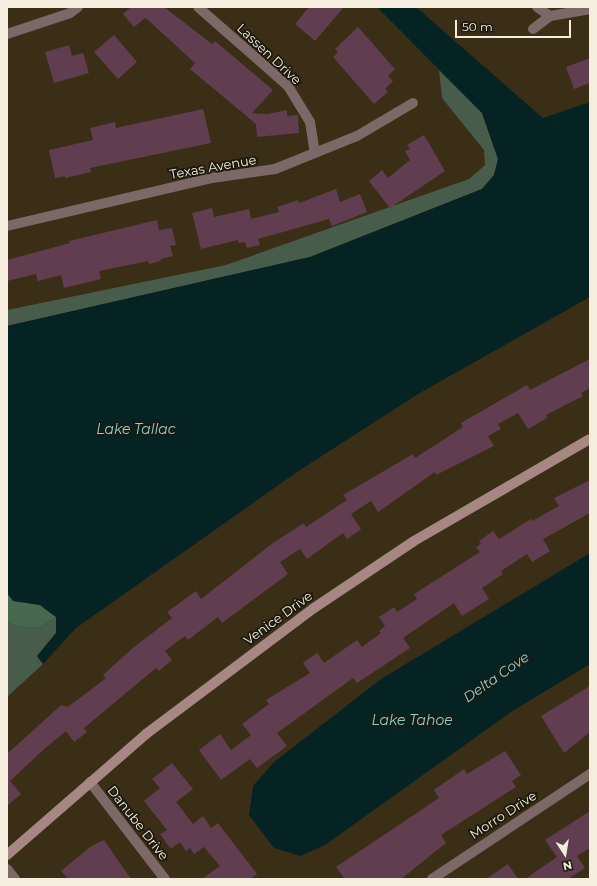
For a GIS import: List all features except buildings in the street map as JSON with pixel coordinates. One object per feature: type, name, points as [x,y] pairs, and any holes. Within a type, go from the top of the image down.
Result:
[{"type":"street","points":[[7,34],[63,16],[78,7]]},
{"type":"street","name":"Lassen Drive","points":[[198,7],[288,86],[310,122],[315,152]]},
{"type":"street","points":[[537,7],[550,16]]},
{"type":"street","points":[[533,29],[550,16],[590,9]]},
{"type":"street","name":"Texas Avenue","points":[[7,226],[212,178],[275,169],[357,136],[413,103]]},
{"type":"street","name":"Venice Drive","points":[[7,855],[90,782],[219,676],[314,608],[420,537],[590,439]]},
{"type":"street","name":"Morro Drive","points":[[432,879],[590,774]]},
{"type":"street","name":"Danube Drive","points":[[90,782],[165,879]]},
{"type":"street","points":[[7,869],[15,879]]},
{"type":"green space","points":[[439,70],[482,113],[498,159],[494,175],[482,189],[310,257],[7,326],[7,310],[226,265],[469,179],[485,165],[484,150],[442,98]]},
{"type":"green space","points":[[7,593],[14,601],[40,605],[56,617],[39,628],[15,626],[7,622]]},
{"type":"green space","points":[[56,617],[56,633],[37,656],[43,664],[7,697],[7,622],[15,626],[39,628]]},
{"type":"water","name":"Lake Tallac","points":[[377,7],[416,7],[543,118],[590,102],[590,297],[418,394],[297,472],[76,628],[43,664],[37,656],[56,633],[56,617],[40,605],[13,601],[7,593],[7,326],[310,257],[482,189],[494,175],[498,159],[482,113]]},
{"type":"water","name":"Lake Tahoe","points":[[590,553],[590,664],[511,712],[325,845],[300,856],[274,848],[249,815],[253,786],[274,762],[381,679]]},
{"type":"water label","name":"Delta Cove","points":[[496,677]]}]
